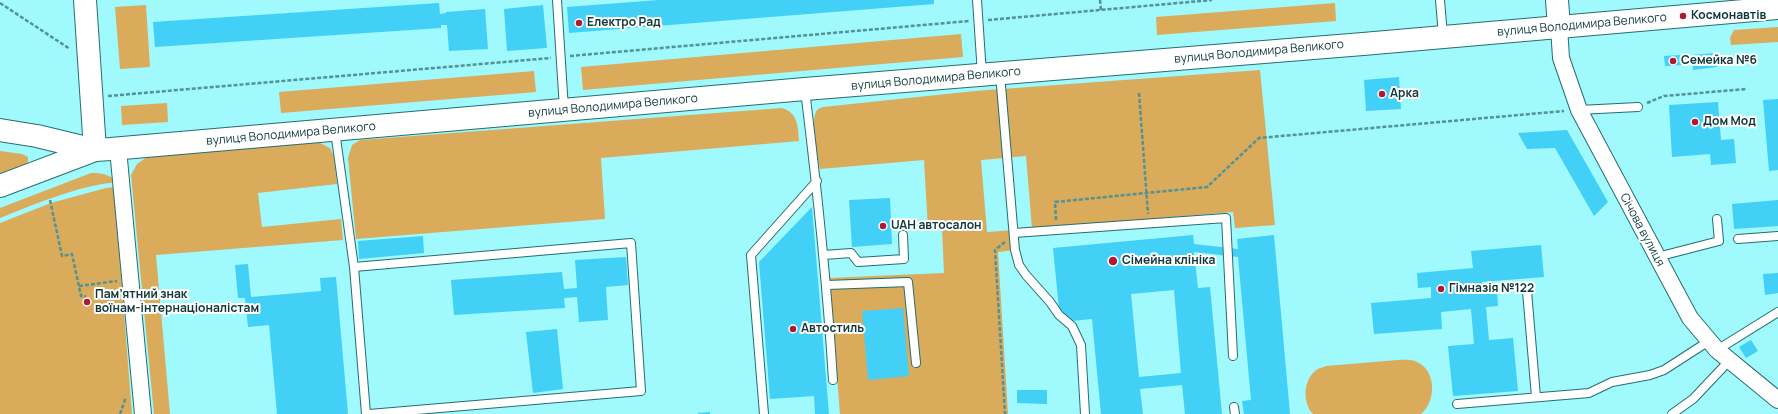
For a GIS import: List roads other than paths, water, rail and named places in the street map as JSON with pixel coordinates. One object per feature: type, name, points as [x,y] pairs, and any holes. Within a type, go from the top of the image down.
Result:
[{"type":"main road","points":[[85,0],[94,150]]},
{"type":"main road","points":[[1557,0],[1558,27]]},
{"type":"main road","name":"вулиця Володимира Великого","points":[[94,150],[1778,8]]},
{"type":"main road","points":[[0,130],[38,136],[94,150]]},
{"type":"main road","points":[[0,186],[94,150]]},
{"type":"street","name":"Січова вулиця","points":[[1558,27],[1561,58],[1579,110],[1690,318],[1729,361],[1778,400]]},
{"type":"street","points":[[118,149],[143,414]]},
{"type":"lane","points":[[557,0],[564,110]]},
{"type":"lane","points":[[977,0],[979,20],[991,74],[1014,233],[1015,250],[1020,265],[1059,315],[1072,326],[1081,345],[1086,414]]},
{"type":"lane","points":[[1440,0],[1443,37]]},
{"type":"lane","points":[[804,89],[817,181],[827,285],[833,380]]},
{"type":"lane","points":[[1579,110],[1638,107]]},
{"type":"lane","points":[[335,130],[354,267],[366,414]]},
{"type":"lane","points":[[764,414],[751,255],[817,181]]},
{"type":"lane","points":[[1014,233],[1226,218],[1233,356]]},
{"type":"lane","points":[[1657,257],[1720,241],[1717,219]]},
{"type":"lane","points":[[824,255],[851,253],[858,262],[904,259],[903,235]]},
{"type":"lane","points":[[1738,239],[1778,236]]},
{"type":"lane","points":[[354,267],[631,243],[640,391],[369,414]]},
{"type":"lane","points":[[827,285],[908,282],[916,363]]},
{"type":"lane","points":[[1527,291],[1536,397]]},
{"type":"lane","points":[[1457,404],[1589,393],[1612,382],[1650,375],[1664,370],[1778,312]]},
{"type":"lane","points":[[1672,414],[1693,399],[1729,361]]},
{"type":"place","name":"Космонавтів","points":[[1683,16]]},
{"type":"place","name":"Електро Рад","points":[[579,23]]},
{"type":"place","name":"Семейка №6","points":[[1673,61]]},
{"type":"place","name":"Арка","points":[[1382,94]]},
{"type":"place","name":"Дом Мод","points":[[1695,122]]},
{"type":"place","name":"UAH автосалон","points":[[883,226]]},
{"type":"place","name":"Сімейна клініка","points":[[1113,261]]},
{"type":"place","name":"Гімназія №122","points":[[1441,289]]},
{"type":"place","name":"Пам’ятний знак воїнам-інтернаціоналістам","points":[[87,302]]},
{"type":"place","name":"Автостиль","points":[[793,329]]}]
